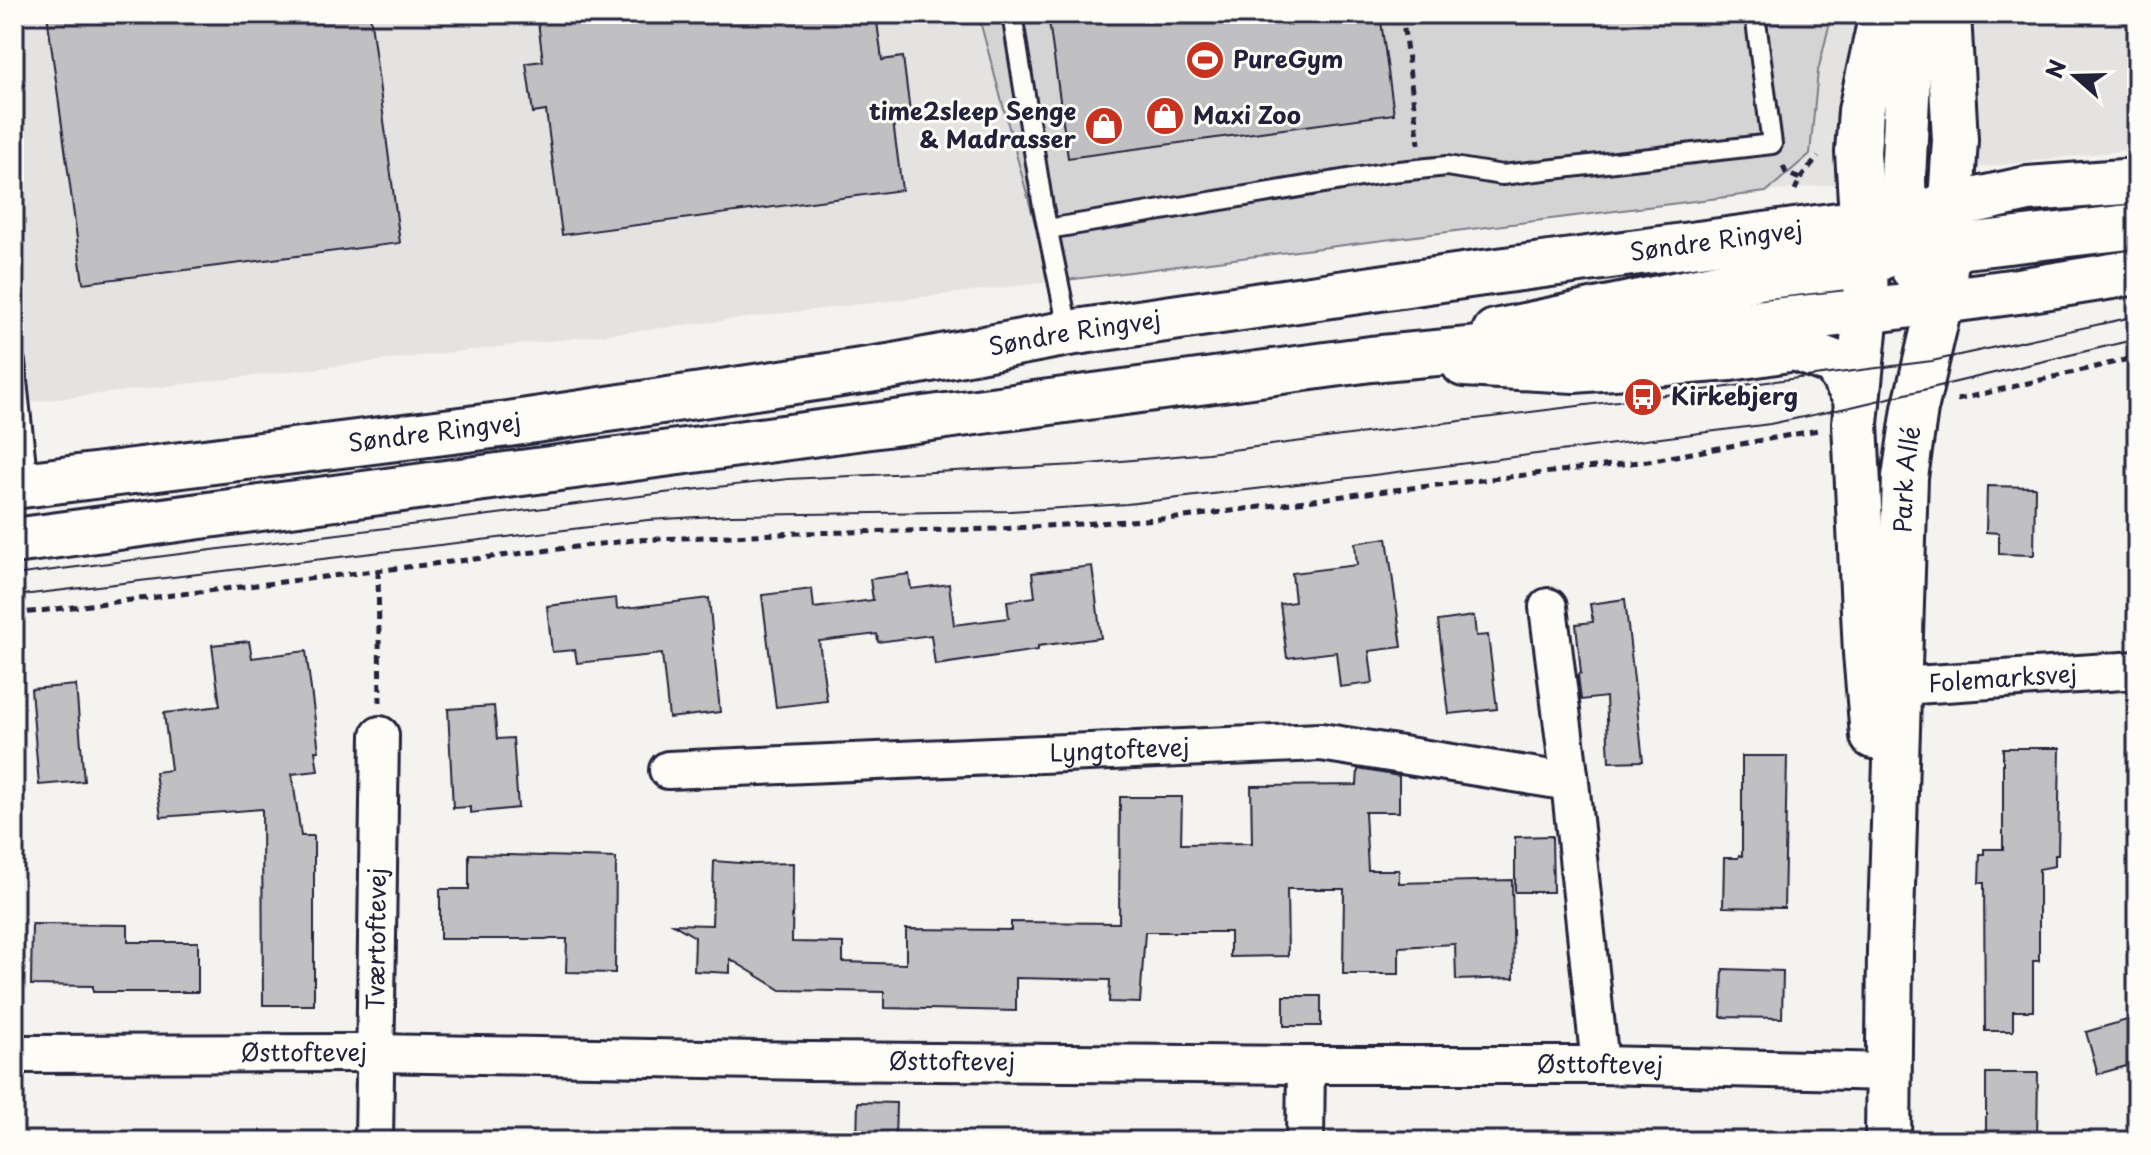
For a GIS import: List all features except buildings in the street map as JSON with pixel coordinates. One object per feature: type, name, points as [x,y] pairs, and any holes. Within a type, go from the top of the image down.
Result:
[{"type":"main road","name":"Park Allé","points":[[1882,14],[1861,111],[1858,152],[1866,311],[1856,411],[1884,687],[1890,950],[1888,1141]]},
{"type":"main road","points":[[1911,14],[1905,107],[1918,244],[1940,302]]},
{"type":"main road","points":[[1948,14],[1955,140],[1950,206]]},
{"type":"main road","name":"Søndre Ringvej","points":[[21,485],[508,424],[888,367],[1069,333],[1861,222],[1918,244],[1950,206],[2028,189],[2137,181]]},
{"type":"main road","points":[[1371,359],[1724,283],[1865,265],[1918,244],[2137,226]]},
{"type":"main road","points":[[1866,311],[1918,244]]},
{"type":"main road","points":[[14,541],[1371,359],[1866,311],[2137,272]]},
{"type":"main road","name":"Park Allé","points":[[1884,687],[1905,477],[1915,409],[1940,302]]},
{"type":"main road","points":[[1371,359],[1574,370],[1730,358],[1795,348],[1835,363],[1856,411]]},
{"type":"street","points":[[1548,607],[1600,1065]]},
{"type":"street","name":"Folemarksvej","points":[[1884,687],[2137,670]]},
{"type":"street","name":"Tværtoftevej","points":[[374,1141],[380,735]]},
{"type":"street","name":"Lyngtoftevej","points":[[668,770],[1321,742],[1570,782]]},
{"type":"street","name":"Østtoftevej","points":[[14,1054],[375,1053],[793,1061],[1600,1065],[1888,1072]]},
{"type":"street","points":[[1305,1141],[1306,1065]]},
{"type":"lane","points":[[1012,14],[1069,333]]},
{"type":"lane","points":[[1048,229],[1390,172],[1447,166],[1502,175],[1772,144],[1755,14]]},
{"type":"lane","points":[[15,362],[21,485]]},
{"type":"path","points":[[1402,14],[1422,169]]},
{"type":"path","points":[[1772,144],[1786,173],[1800,179]]},
{"type":"path","points":[[1794,192],[1817,157]]},
{"type":"path","points":[[1915,409],[2137,357]]},
{"type":"path","points":[[1767,402],[1776,400]]},
{"type":"path","points":[[14,614],[634,540],[998,529],[1177,518],[1648,461],[1856,411]]},
{"type":"path","points":[[378,570],[380,735]]},
{"type":"shaded area","points":[[14,14],[2137,14],[2137,149],[1766,192],[1051,282],[14,404]]},
{"type":"shaded area","points":[[978,14],[1832,14],[1818,71],[1810,154],[1766,192],[1051,282]]},
{"type":"tram line","points":[[14,575],[788,479],[1078,465],[1208,453],[1932,361],[2137,316]]},
{"type":"tram line","points":[[14,596],[648,520],[731,515],[1010,511],[1127,504],[1366,476],[1770,424],[2137,339]]},
{"type":"place","name":"PureGym","points":[[1205,60]]},
{"type":"place","name":"Maxi Zoo","points":[[1165,116]]},
{"type":"place","name":"time2sleep Senge & Madrasser","points":[[1104,126]]},
{"type":"place","name":"Kirkebjerg","points":[[1643,397]]}]
